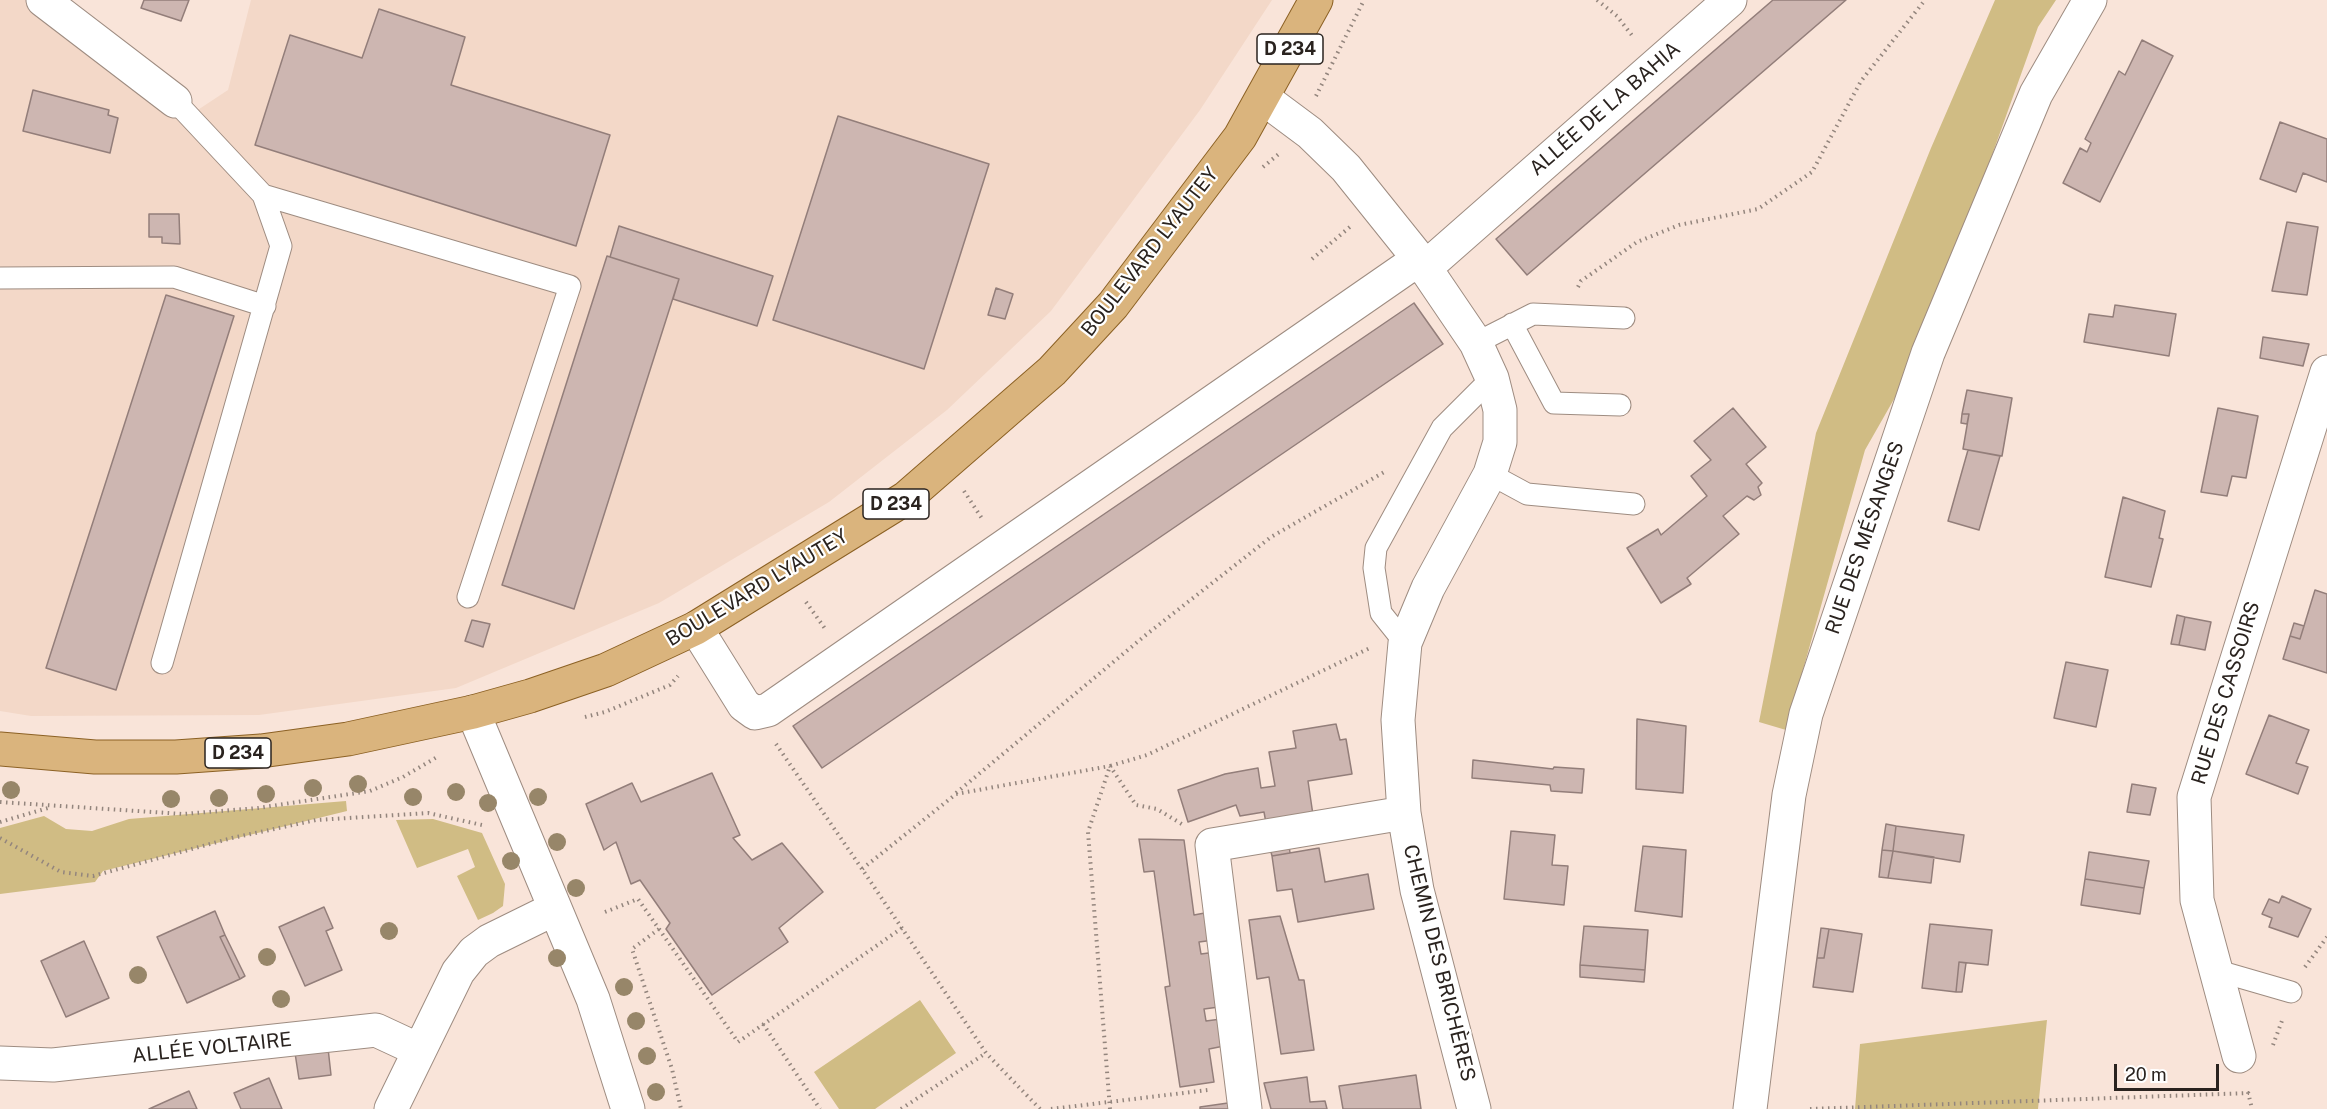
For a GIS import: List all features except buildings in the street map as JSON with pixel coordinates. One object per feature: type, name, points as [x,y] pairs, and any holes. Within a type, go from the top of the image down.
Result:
[{"type":"main road","name":"BOULEVARD LYAUTEY","points":[[0,749],[95,757],[176,757],[240,753],[478,725],[530,696],[606,670],[696,628],[906,498],[1052,371],[1113,305],[1240,137],[1316,0]]},
{"type":"street","points":[[43,0],[175,101]]},
{"type":"street","name":"ALLÉE DE LA BAHIA","points":[[761,712],[1422,263],[1480,219],[1730,0]]},
{"type":"street","name":"RUE DES MÉSANGES","points":[[1750,1109],[1789,795],[1806,714],[1928,354],[2036,94],[2090,0]]},
{"type":"street","name":"CHEMIN DES BRICHÈRES","points":[[1263,98],[1310,133],[1346,168],[1422,263],[1476,343],[1492,378],[1500,410],[1500,442],[1490,474],[1428,588],[1405,643],[1398,720],[1404,813],[1422,913],[1474,1109]]},
{"type":"street","name":"RUE DES CASSOIRS","points":[[2239,1056],[2197,900],[2194,797],[2327,372]]},
{"type":"street","points":[[696,628],[744,705],[761,712]]},
{"type":"street","points":[[478,725],[593,999],[628,1109]]},
{"type":"street","points":[[1243,1097],[1212,845],[1404,813]]},
{"type":"street","points":[[391,1109],[458,972],[474,952],[489,941],[554,909]]},
{"type":"street","name":"ALLÉE VOLTAIRE","points":[[0,1063],[53,1065],[376,1029],[418,1050]]},
{"type":"lane","points":[[162,663],[281,246],[263,195],[175,101]]},
{"type":"lane","points":[[263,195],[570,286],[468,597]]},
{"type":"lane","points":[[0,278],[174,277],[265,306]]},
{"type":"lane","points":[[1476,343],[1533,314],[1624,318]]},
{"type":"lane","points":[[1512,324],[1554,403],[1620,405]]},
{"type":"lane","points":[[1405,643],[1381,613],[1374,568],[1376,548],[1442,428],[1492,378]]},
{"type":"lane","points":[[1490,474],[1527,494],[1634,504]]},
{"type":"lane","points":[[2216,970],[2291,992]]},
{"type":"path","points":[[1597,0],[1617,16],[1656,64]]},
{"type":"path","points":[[1564,315],[1581,281],[1637,242],[1679,225],[1758,209],[1812,172],[1861,81],[1924,0]]},
{"type":"path","points":[[1312,259],[1376,203]]},
{"type":"path","points":[[862,869],[956,794],[1147,634],[1271,537],[1382,471],[1417,473]]},
{"type":"path","points":[[956,794],[1110,766],[1147,754],[1367,648],[1405,643]]},
{"type":"path","points":[[761,712],[862,869],[986,1053],[1040,1109]]},
{"type":"path","points":[[0,802],[183,814],[258,807],[370,791],[403,777],[453,747],[478,725]]},
{"type":"path","points":[[1110,766],[1136,805],[1157,809],[1212,845]]},
{"type":"path","points":[[1110,766],[1088,832],[1110,1109]]},
{"type":"path","points":[[0,822],[52,807]]},
{"type":"path","points":[[0,838],[61,872],[93,876],[232,838],[316,820],[428,813],[524,834]]},
{"type":"path","points":[[605,912],[638,898],[738,1042],[902,928]]},
{"type":"path","points":[[659,929],[632,949],[672,1069],[681,1109]]},
{"type":"path","points":[[763,1024],[820,1109]]},
{"type":"path","points":[[901,1109],[986,1053]]},
{"type":"path","points":[[1810,1109],[2249,1093],[2253,1109]]},
{"type":"path","points":[[1051,1109],[1109,1102],[1243,1097]]},
{"type":"shaded area","points":[[0,0],[26,0],[181,121],[228,90],[251,0],[1272,0],[1200,110],[1051,311],[947,410],[829,502],[659,603],[456,688],[259,715],[31,716],[0,711]]},
{"type":"shaded area","points":[[1995,0],[2056,0],[2038,27],[1922,350],[1865,450],[1786,730],[1759,722],[1816,433],[1931,148]]},
{"type":"shaded area","points":[[346,801],[347,811],[103,871],[95,882],[0,894],[0,828],[44,816],[66,829],[92,831],[129,819]]},
{"type":"shaded area","points":[[433,819],[482,833],[505,884],[503,906],[478,920],[457,876],[475,867],[468,849],[417,868],[396,820]]},
{"type":"shaded area","points":[[920,1000],[956,1053],[875,1109],[839,1109],[814,1072]]},
{"type":"shaded area","points":[[2047,1020],[2038,1109],[1855,1109],[1860,1044]]}]
